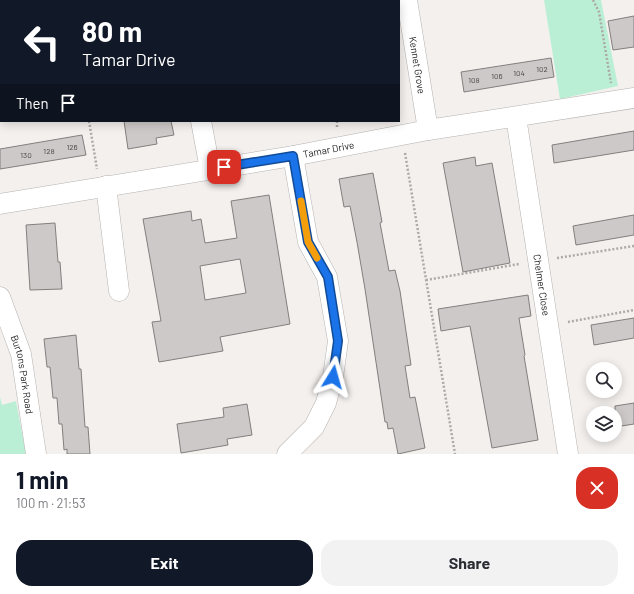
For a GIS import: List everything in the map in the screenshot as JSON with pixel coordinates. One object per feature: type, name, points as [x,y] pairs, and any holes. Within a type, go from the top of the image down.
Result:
[{"type":"street","name":"Kennet Grove","points":[[407,0],[428,130]]},
{"type":"street","name":"Tamar Drive","points":[[0,204],[293,156],[428,130],[634,98]]},
{"type":"street","name":"Chelmer Close","points":[[516,117],[568,454]]},
{"type":"street","points":[[201,122],[210,169]]},
{"type":"street","points":[[287,454],[314,427],[326,403],[333,377],[338,341],[328,277],[308,242],[293,156]]},
{"type":"street","points":[[103,187],[119,291]]},
{"type":"street","name":"Burtons Park Road","points":[[0,297],[21,354],[36,454]]},
{"type":"path","points":[[593,0],[599,12],[614,101]]},
{"type":"path","points":[[89,122],[103,187]]},
{"type":"path","points":[[402,135],[455,454]]},
{"type":"path","points":[[548,326],[634,310]]},
{"type":"green space","points":[[544,0],[601,0],[618,86],[560,99]]},
{"type":"green space","points":[[0,397],[2,405],[16,401],[26,454],[0,454]]},
{"type":"building","points":[[634,16],[634,47],[613,50],[608,21]]},
{"type":"building","points":[[551,58],[554,77],[464,92],[461,72]]},
{"type":"building","points":[[124,122],[171,122],[174,135],[156,138],[157,144],[128,149]]},
{"type":"building","points":[[634,131],[634,150],[554,163],[552,145]]},
{"type":"building","points":[[82,135],[86,155],[0,169],[0,149]]},
{"type":"building","points":[[475,157],[476,166],[492,163],[510,263],[463,272],[443,163]]},
{"type":"building","points":[[373,173],[389,271],[395,270],[400,291],[411,365],[405,366],[410,398],[415,397],[425,448],[398,454],[393,428],[388,429],[387,422],[385,422],[357,242],[350,206],[344,207],[339,179]]},
{"type":"building","points":[[269,195],[290,324],[220,337],[223,351],[159,362],[152,322],[161,321],[143,219],[191,211],[192,221],[201,219],[205,243],[237,238],[231,201]],"holes":[[[240,259],[246,293],[205,300],[200,266]]]},
{"type":"building","points":[[634,215],[634,235],[576,245],[573,226]]},
{"type":"building","points":[[55,223],[62,289],[30,290],[26,225]]},
{"type":"building","points":[[528,295],[531,316],[519,318],[538,440],[492,448],[470,326],[441,331],[438,309]]},
{"type":"building","points":[[634,318],[634,338],[594,345],[591,325]]},
{"type":"building","points":[[76,335],[79,369],[81,369],[85,427],[88,427],[90,454],[67,454],[67,449],[64,450],[62,424],[59,424],[57,398],[53,398],[50,367],[47,367],[44,339]]},
{"type":"building","points":[[634,403],[634,424],[622,426],[622,406],[615,406]]},
{"type":"building","points":[[247,404],[252,435],[227,439],[228,445],[181,453],[177,424],[224,417],[223,408]]},
{"type":"slow traffic","points":[[301,201],[308,242],[317,258]]},
{"type":"route","points":[[224,167],[293,156],[308,242],[328,277],[338,341],[333,377]]}]
